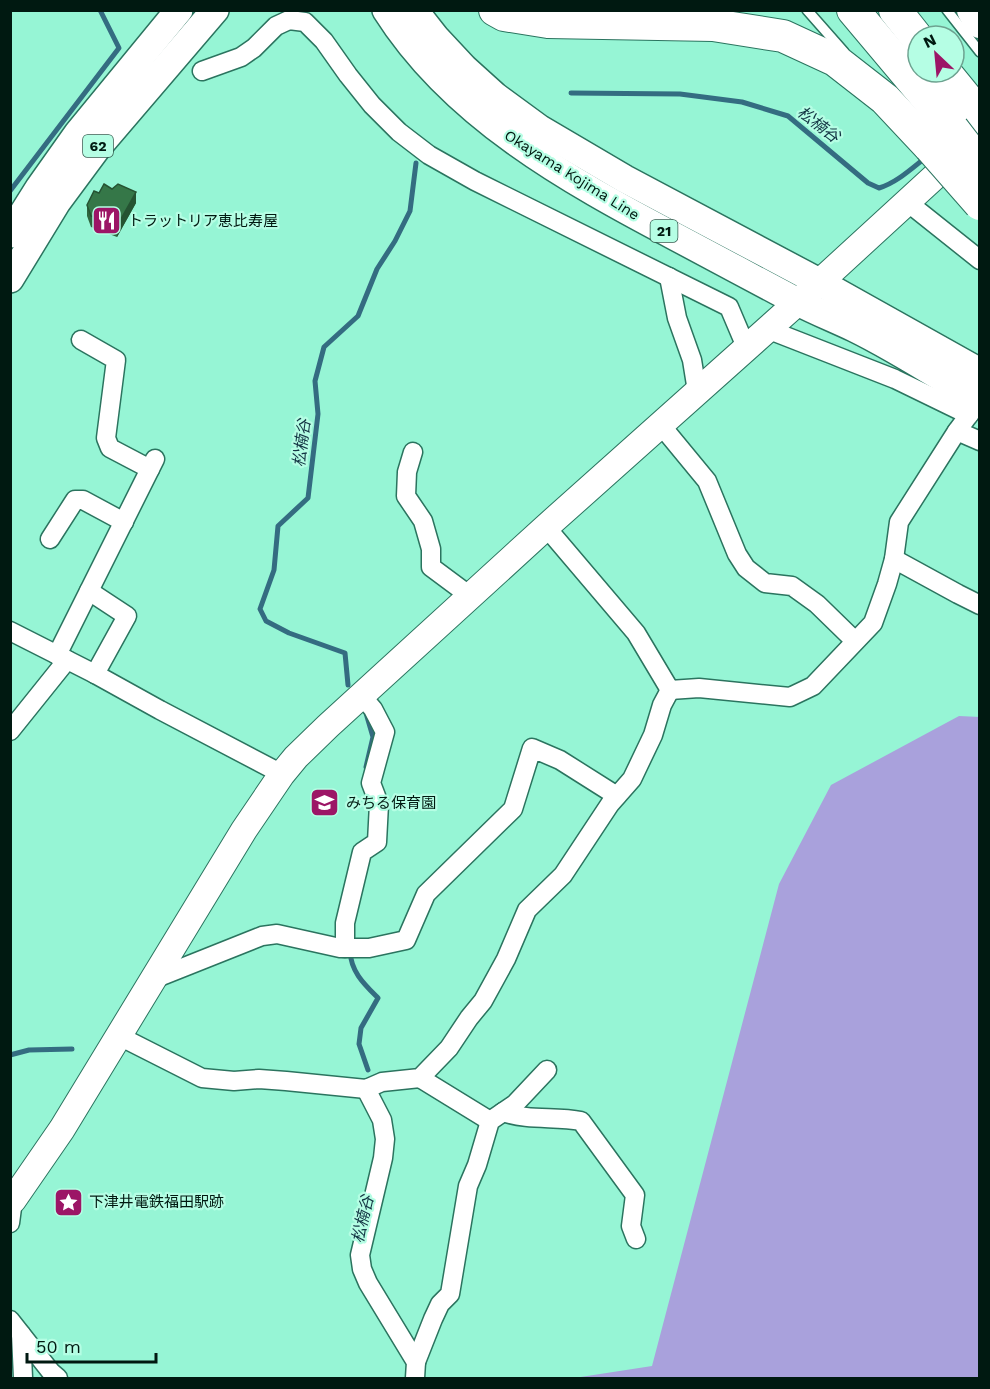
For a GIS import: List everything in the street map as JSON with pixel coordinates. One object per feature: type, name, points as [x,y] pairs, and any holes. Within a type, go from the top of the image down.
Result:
[{"type":"highway","points":[[495,10],[504,15],[549,22],[713,25],[783,36],[836,60],[885,99],[963,127]]},
{"type":"highway","points":[[853,10],[963,127],[980,164]]},
{"type":"highway","points":[[895,10],[906,24]]},
{"type":"highway","points":[[973,10],[980,22]]},
{"type":"highway","points":[[949,84],[963,127],[980,204]]},
{"type":"main road","name":"62","points":[[10,234],[78,133],[179,10]]},
{"type":"main road","name":"Okayama Kojima Line","points":[[386,10],[417,53],[446,83],[485,119],[523,147],[611,203],[798,302],[855,328],[932,371],[977,404]]},
{"type":"main road","name":"Okayama Kojima Line","points":[[414,10],[464,68],[495,96],[540,129],[625,179],[819,282],[980,372]]},
{"type":"main road","name":"62","points":[[10,279],[57,202],[97,148],[208,18]]},
{"type":"street","points":[[202,71],[241,57],[276,27],[289,20],[305,22],[324,41],[372,105],[399,132],[429,155],[729,307],[746,346]]},
{"type":"street","points":[[11,1206],[62,1129],[244,830],[296,757],[361,695],[746,346],[798,302],[906,201],[963,127]]},
{"type":"street","points":[[906,201],[980,260]]},
{"type":"street","points":[[669,277],[677,318],[692,360],[697,391]]},
{"type":"street","points":[[670,690],[699,688],[790,698],[813,686],[873,624],[894,559],[899,522],[977,404],[895,380],[767,329]]},
{"type":"street","points":[[10,731],[62,658],[89,591],[152,464],[110,448],[106,438],[116,360],[81,340]]},
{"type":"street","points":[[660,424],[706,481],[737,554],[746,568],[765,583],[792,586],[817,604],[855,641]]},
{"type":"street","points":[[957,431],[980,441]]},
{"type":"street","points":[[414,452],[406,472],[406,496],[423,521],[431,549],[431,567],[470,596]]},
{"type":"street","points":[[50,539],[75,500],[83,500],[124,522]]},
{"type":"street","points":[[546,527],[636,633],[670,690]]},
{"type":"street","points":[[894,559],[980,605]]},
{"type":"street","points":[[89,591],[127,615],[95,674]]},
{"type":"street","points":[[10,631],[282,774]]},
{"type":"street","points":[[420,1078],[449,1048],[483,1001],[506,959],[527,910],[563,875],[610,804],[632,779],[653,735],[662,705],[670,690]]},
{"type":"street","points":[[345,948],[345,923],[362,852],[377,842],[379,804],[371,783],[384,732],[373,709],[361,695]]},
{"type":"street","points":[[154,979],[262,936],[277,934],[340,948],[369,948],[406,940],[426,894],[513,809],[532,748],[560,760],[617,796]]},
{"type":"street","points":[[119,1036],[202,1078],[234,1081],[277,1080],[366,1089],[382,1082],[420,1078],[496,1116],[567,1118],[580,1121],[635,1195],[631,1226],[636,1239]]},
{"type":"street","points":[[416,1370],[440,1304],[450,1293],[468,1186],[496,1116],[515,1104],[547,1070]]},
{"type":"street","points":[[366,1089],[382,1120],[386,1139],[360,1255],[362,1269],[416,1370]]},
{"type":"street","points":[[16,1327],[23,1378]]},
{"type":"street","points":[[16,1327],[58,1378]]},
{"type":"lane","points":[[807,10],[885,99]]},
{"type":"lane","points":[[947,10],[980,52]]},
{"type":"shaded area","points":[[959,716],[980,717],[979,1378],[574,1378],[652,1366],[779,884],[831,785]]},
{"type":"building","name":"トラットリア恵比寿屋","points":[[104,184],[112,189],[118,184],[136,192],[117,226],[91,216],[87,205],[94,191],[99,193]]},
{"type":"waterway","points":[[10,191],[119,48],[100,10]]},
{"type":"waterway","name":"松楠谷","points":[[571,93],[680,94],[742,102],[788,116],[868,183],[879,188],[897,179],[925,158]]},
{"type":"waterway","name":"松楠谷","points":[[348,685],[345,653],[289,633],[266,621],[260,609],[274,570],[278,526],[308,498],[318,414],[315,381],[324,347],[358,316],[377,269],[410,211],[416,163]]},
{"type":"waterway","name":"松楠谷","points":[[366,713],[373,737],[366,767]]},
{"type":"waterway","name":"松楠谷","points":[[350,951],[353,965],[363,983],[378,998],[361,1028],[359,1044],[368,1070]]},
{"type":"waterway","points":[[10,1055],[29,1050],[72,1049]]},
{"type":"place","name":"トラットリア恵比寿屋","points":[[107,221]]},
{"type":"place","name":"みちる保育園","points":[[325,803]]},
{"type":"place","name":"下津井電鉄福田駅跡","points":[[68,1202]]}]
